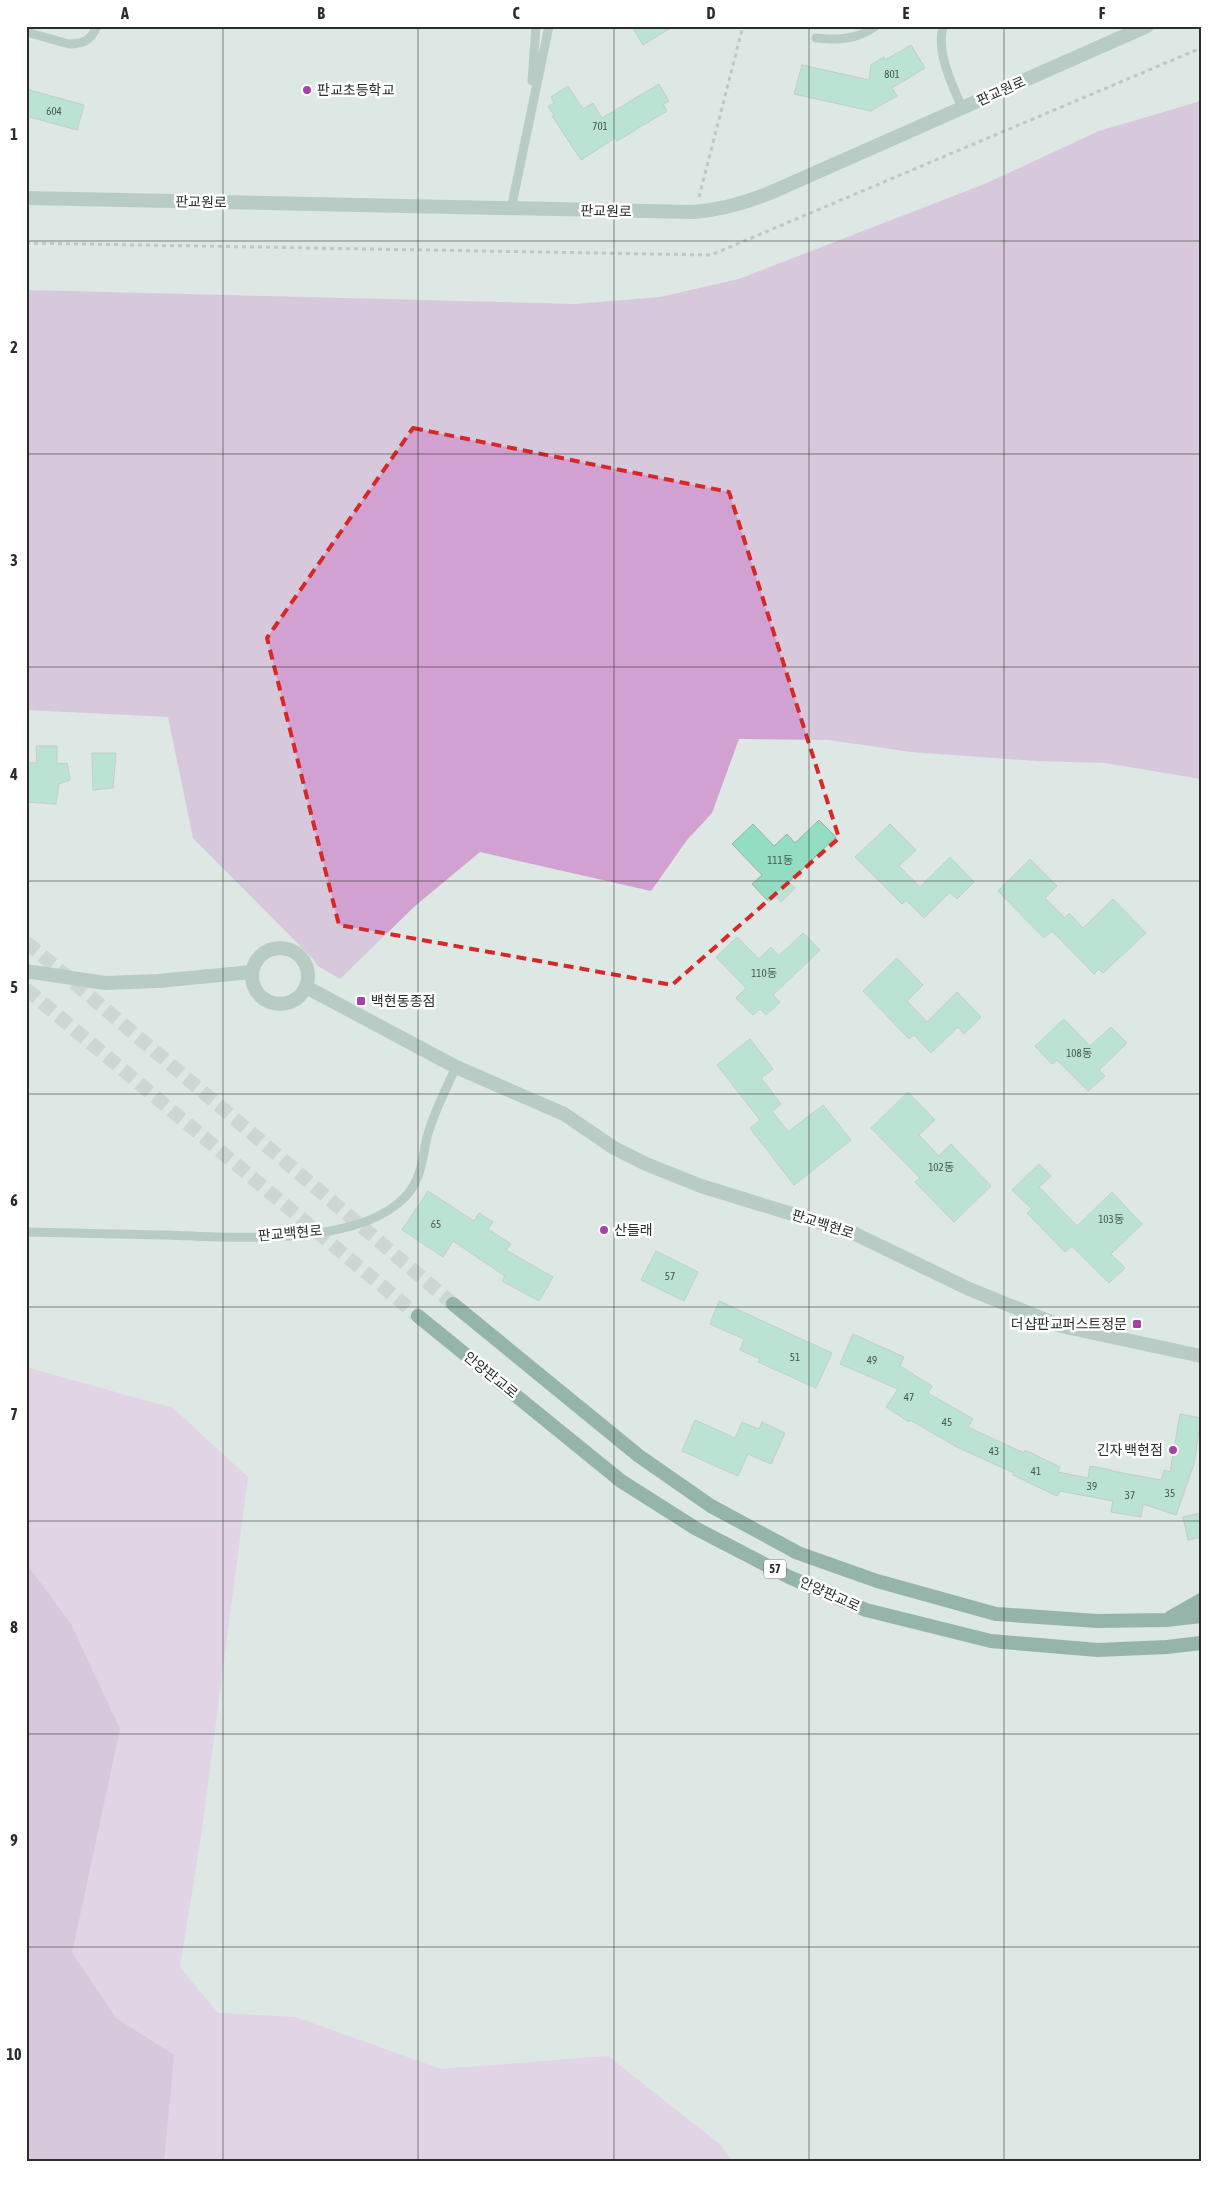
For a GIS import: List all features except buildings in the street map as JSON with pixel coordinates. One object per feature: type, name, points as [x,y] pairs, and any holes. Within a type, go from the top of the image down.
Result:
[{"type":"main road","name":"안양판교로","points":[[453,1304],[639,1456],[711,1506],[798,1553],[877,1581],[996,1614],[1097,1621],[1166,1620],[1201,1616]]},
{"type":"main road","name":"안양판교로","points":[[418,1316],[630,1486],[695,1528],[789,1577],[866,1610],[991,1641],[1098,1650],[1201,1644]]},
{"type":"main road","points":[[1166,1620],[1201,1600]]},
{"type":"street","name":"판교원로","points":[[26,198],[511,209],[693,212],[720,210],[772,192],[1147,26]]},
{"type":"street","points":[[278,947],[296,952],[307,968],[308,977],[302,994],[288,1003],[272,1003],[264,1000],[254,987],[252,972],[255,963],[261,955],[268,950],[278,947]]},
{"type":"street","points":[[26,970],[105,983],[158,981],[252,972]]},
{"type":"street","name":"판교백현로","points":[[306,986],[456,1067],[564,1114],[614,1148],[646,1164],[700,1186],[851,1232],[969,1289],[1061,1326],[1201,1356]]},
{"type":"lane","points":[[26,32],[69,44],[76,44],[84,42],[92,36],[97,26]]},
{"type":"lane","points":[[529,121],[536,26]]},
{"type":"lane","points":[[511,209],[549,26]]},
{"type":"lane","points":[[816,38],[846,39],[862,34],[876,26]]},
{"type":"lane","points":[[943,26],[941,41],[943,56],[962,108]]},
{"type":"lane","name":"판교백현로","points":[[26,1232],[264,1237],[313,1233],[347,1227],[371,1219],[404,1198],[416,1183],[421,1170],[427,1136],[456,1067]]},
{"type":"path","points":[[698,202],[743,26]]},
{"type":"highlighted area","points":[[413,428],[729,492],[839,838],[672,985],[339,925],[267,638]]},
{"type":"shaded area","points":[[1201,101],[1201,779],[1105,763],[1037,761],[911,752],[829,740],[739,739],[712,813],[687,840],[651,891],[480,852],[415,906],[340,979],[318,966],[193,838],[168,717],[26,710],[26,290],[575,304],[660,297],[739,279],[987,183],[1099,131]]},
{"type":"shaded area","points":[[26,1367],[173,1408],[248,1477],[202,1830],[180,1967],[218,2013],[296,2017],[441,2069],[608,2056],[722,2146],[732,2162],[26,2162]]},
{"type":"shaded area","points":[[26,1563],[71,1624],[120,1729],[72,1953],[116,2018],[174,2055],[164,2162],[26,2162]]},
{"type":"tunnel","points":[[26,942],[453,1304]]},
{"type":"tunnel","points":[[26,989],[418,1316]]},
{"type":"place","name":"판교초등학교","points":[[307,90]]},
{"type":"place","name":"백현동종점","points":[[361,1001]]},
{"type":"place","name":"산들래","points":[[604,1230]]},
{"type":"place","name":"더샵판교퍼스트정문","points":[[1137,1324]]},
{"type":"place","name":"긴자 백현점","points":[[1173,1450]]}]
